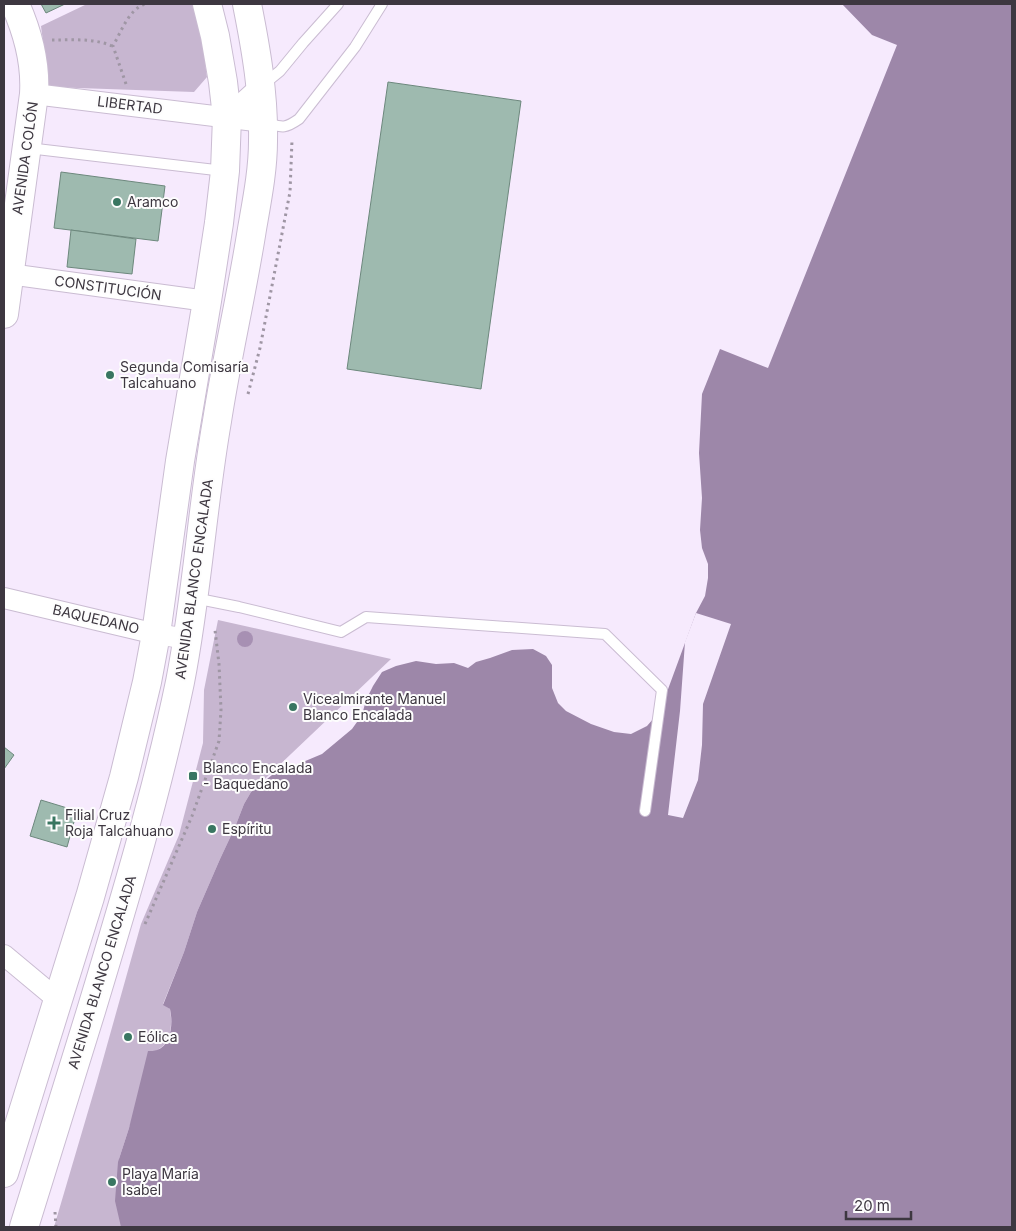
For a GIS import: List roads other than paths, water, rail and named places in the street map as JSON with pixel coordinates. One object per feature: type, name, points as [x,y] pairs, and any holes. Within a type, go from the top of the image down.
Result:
[{"type":"main road","name":"AVENIDA COLÓN","points":[[4,314],[34,94],[34,68],[29,41],[16,4]]},
{"type":"main road","points":[[4,1173],[90,897],[124,777],[148,682],[180,461],[219,223],[225,171],[226,117],[223,82],[208,4]]},
{"type":"main road","name":"AVENIDA BLANCO ENCALADA","points":[[24,1227],[129,882],[170,724],[188,639],[207,481],[246,269],[264,144],[257,56],[247,4]]},
{"type":"street","points":[[226,117],[260,87]]},
{"type":"street","name":"LIBERTAD","points":[[34,94],[263,122]]},
{"type":"street","name":"CONSTITUCIÓN","points":[[9,274],[207,301]]},
{"type":"street","name":"BAQUEDANO","points":[[4,598],[156,634],[188,639]]},
{"type":"street","points":[[4,955],[58,1000]]},
{"type":"lane","points":[[260,87],[280,70],[338,4]]},
{"type":"lane","points":[[263,122],[284,128],[300,120],[355,47],[382,4]]},
{"type":"lane","points":[[27,148],[225,171]]},
{"type":"lane","points":[[194,598],[239,606],[341,632],[366,617],[605,634],[662,690],[645,811]]},
{"type":"place","name":"Aramco","points":[[117,202]]},
{"type":"place","name":"Segunda Comisaría Talcahuano","points":[[110,375]]},
{"type":"place","name":"Vicealmirante Manuel Blanco Encalada","points":[[293,707]]},
{"type":"place","name":"Blanco Encalada - Baquedano","points":[[193,776]]},
{"type":"place","name":"Filial Cruz Roja Talcahuano","points":[[54,823]]},
{"type":"place","name":"Espíritu","points":[[212,829]]},
{"type":"place","name":"Eólica","points":[[128,1037]]},
{"type":"place","name":"Playa María Isabel","points":[[112,1182]]}]
